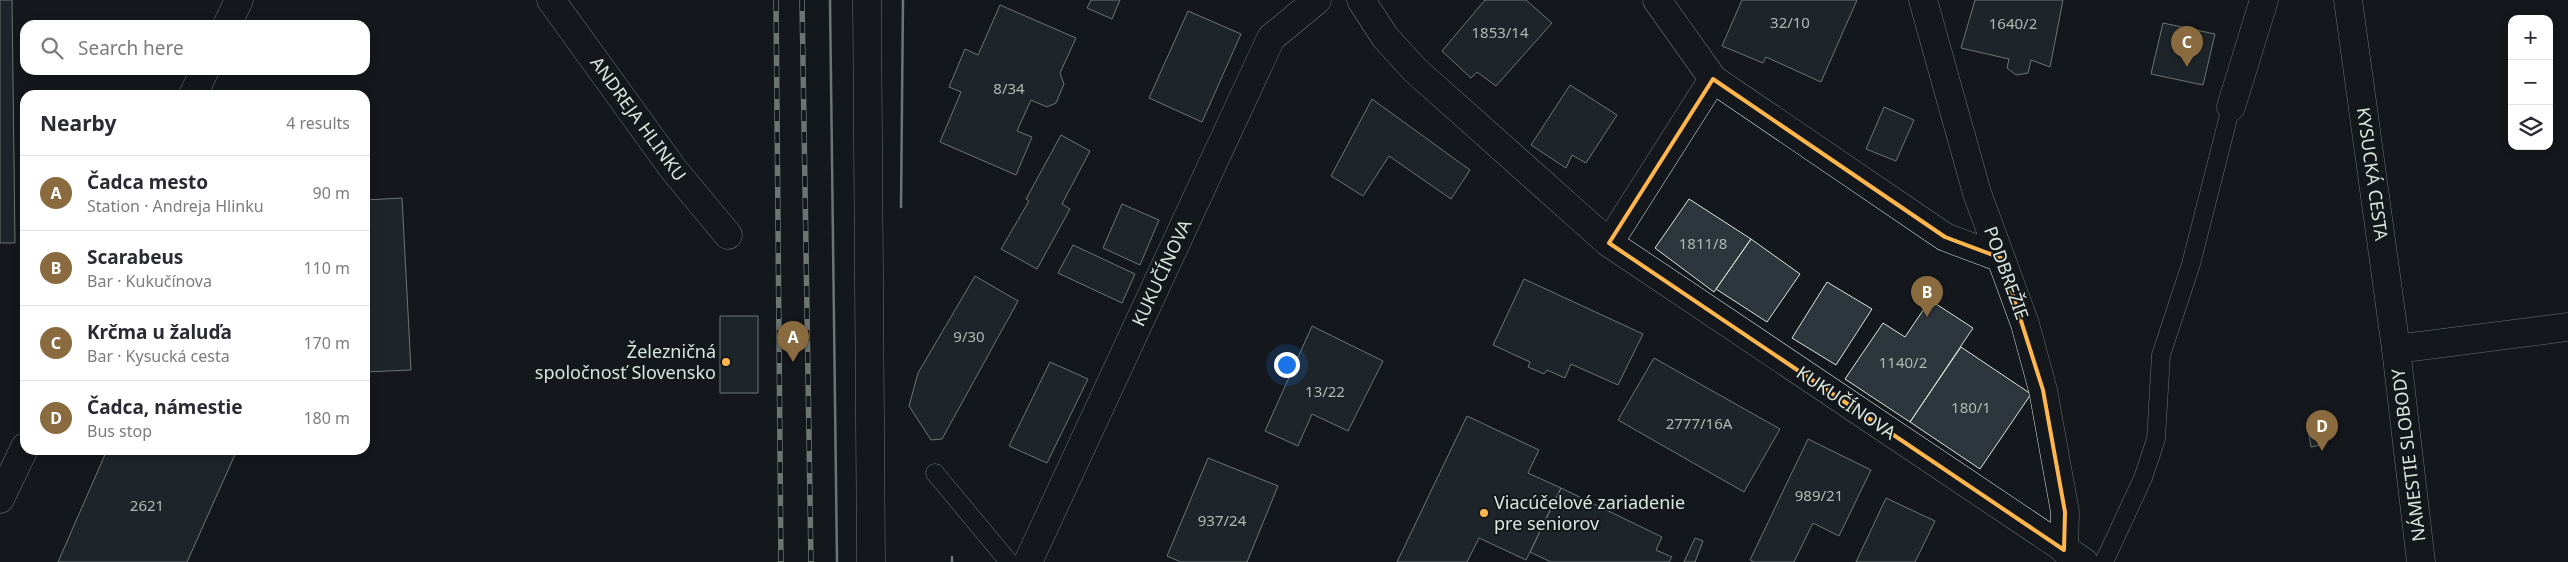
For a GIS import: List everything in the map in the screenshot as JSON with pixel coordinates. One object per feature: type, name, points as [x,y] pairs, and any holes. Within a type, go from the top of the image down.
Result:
[{"type":"street","points":[[229,20],[238,0]]},
{"type":"street","name":"ANDREJA HLINKU","points":[[551,0],[674,170],[728,235]]},
{"type":"street","points":[[867,0],[871,562]]},
{"type":"street","name":"KUKUČÍNOVA","points":[[1028,562],[1271,38],[1317,0]]},
{"type":"street","name":"KUKUČÍNOVA","points":[[1361,0],[1384,37],[1414,70],[1609,243],[2074,556]]},
{"type":"street","points":[[1657,0],[1714,79],[1945,237],[2001,258]]},
{"type":"street","name":"PODBREŽIE","points":[[1923,0],[1977,193],[2025,324],[2043,390],[2074,556]]},
{"type":"street","points":[[2231,107],[2264,0]]},
{"type":"street","name":"KYSUCKÁ CESTA","points":[[2348,0],[2396,349]]},
{"type":"street","points":[[195,90],[203,75]]},
{"type":"street","points":[[1609,243],[1714,79]]},
{"type":"street","points":[[2396,349],[2568,327]]},
{"type":"street","name":"NÁMESTIE SLOBODY","points":[[2396,349],[2421,562]]},
{"type":"street","points":[[0,500],[21,455]]},
{"type":"lane","points":[[2104,562],[2143,478],[2156,439],[2161,355],[2191,264],[2231,107]]},
{"type":"lane","points":[[936,473],[1009,562]]},
{"type":"highlighted area","points":[[1713,79],[1945,237],[2001,258],[2043,390],[2065,512],[2064,550],[1609,243]]},
{"type":"building","points":[[0,0],[12,0],[15,243],[0,243]]},
{"type":"building","points":[[1091,0],[1120,0],[1112,19],[1087,8]]},
{"type":"building","points":[[1485,0],[1526,0],[1552,23],[1496,86],[1477,72],[1471,78],[1442,51]]},
{"type":"building","points":[[1742,0],[1857,0],[1821,82],[1766,57],[1763,63],[1722,46]]},
{"type":"building","points":[[1975,0],[2063,0],[2050,67],[2031,60],[2028,73],[2016,75],[2007,68],[2009,59],[1961,48]]},
{"type":"building","points":[[1000,5],[1076,38],[1060,73],[1064,84],[1056,103],[1047,107],[1031,100],[1017,131],[1032,137],[1016,175],[940,142],[961,92],[949,87],[965,49],[978,55]]},
{"type":"building","points":[[1188,11],[1241,34],[1202,122],[1149,98]]},
{"type":"building","points":[[2163,23],[2215,34],[2203,85],[2151,74]]},
{"type":"building","points":[[1570,85],[1617,115],[1586,163],[1572,155],[1566,168],[1531,145]]},
{"type":"building","points":[[1372,99],[1470,170],[1451,199],[1389,156],[1363,196],[1331,176]]},
{"type":"building","points":[[1884,107],[1914,120],[1896,161],[1866,149]]},
{"type":"building","points":[[1061,135],[1090,151],[1062,204],[1070,209],[1037,269],[1001,249],[1029,201],[1026,199]]},
{"type":"building","points":[[402,198],[411,370],[370,372],[370,200]]},
{"type":"building","points":[[1689,199],[1751,239],[1714,292],[1655,248]]},
{"type":"building","points":[[1122,204],[1159,220],[1140,265],[1103,248]]},
{"type":"building","points":[[1751,239],[1800,274],[1767,322],[1716,289]]},
{"type":"building","points":[[1073,245],[1135,274],[1122,303],[1058,273]]},
{"type":"building","points":[[975,276],[1018,301],[942,439],[931,440],[909,406],[918,373]]},
{"type":"building","points":[[1524,279],[1643,334],[1618,385],[1571,364],[1565,378],[1547,370],[1544,374],[1528,367],[1530,362],[1493,345]]},
{"type":"building","points":[[1827,282],[1872,309],[1836,365],[1792,338]]},
{"type":"building","points":[[1930,300],[1973,328],[1910,422],[1845,379],[1883,323],[1905,337]]},
{"type":"building","points":[[720,316],[758,316],[758,393],[720,393]]},
{"type":"building","points":[[1312,326],[1383,361],[1348,431],[1312,414],[1298,446],[1265,431]]},
{"type":"building","points":[[1961,347],[2031,394],[1980,469],[1910,422]]},
{"type":"building","points":[[1654,358],[1780,429],[1744,492],[1618,420]]},
{"type":"building","points":[[1050,362],[1088,379],[1047,463],[1009,446]]},
{"type":"building","name":"Viacúčelové zariadenie pre seniorov","points":[[1467,416],[1539,450],[1528,473],[1561,488],[1526,560],[1479,538],[1467,562],[1397,562]]},
{"type":"building","points":[[2317,420],[2322,445],[2311,447],[2307,423]]},
{"type":"building","points":[[1808,439],[1871,470],[1839,536],[1813,523],[1794,562],[1754,562],[1750,560]]},
{"type":"building","points":[[105,455],[235,455],[187,562],[58,562]]},
{"type":"building","points":[[1208,458],[1278,486],[1247,562],[1181,562],[1167,556]]},
{"type":"building","points":[[1561,488],[1662,537],[1656,550],[1672,557],[1669,562],[1551,562],[1530,552]]},
{"type":"building","points":[[1886,498],[1935,521],[1915,562],[1856,562]]},
{"type":"building","points":[[1695,538],[1703,541],[1695,562],[1684,562]]},
{"type":"railway","points":[[776,0],[781,562]]},
{"type":"railway","points":[[802,0],[811,562]]},
{"type":"wall","points":[[830,0],[837,562]]},
{"type":"wall","points":[[901,207],[903,0]]},
{"type":"wall","points":[[952,557],[952,562]]},
{"type":"place","name":"Krčma u žaluďa","points":[[2187,67]]},
{"type":"place","name":"Scarabeus","points":[[1927,317]]},
{"type":"place","name":"Železničná spoločnosť Slovensko","points":[[726,362]]},
{"type":"place","name":"Čadca mesto","points":[[793,362]]},
{"type":"place","name":"Čadca, námestie","points":[[2322,451]]},
{"type":"place","name":"Viacúčelové zariadenie pre seniorov","points":[[1484,513]]}]
